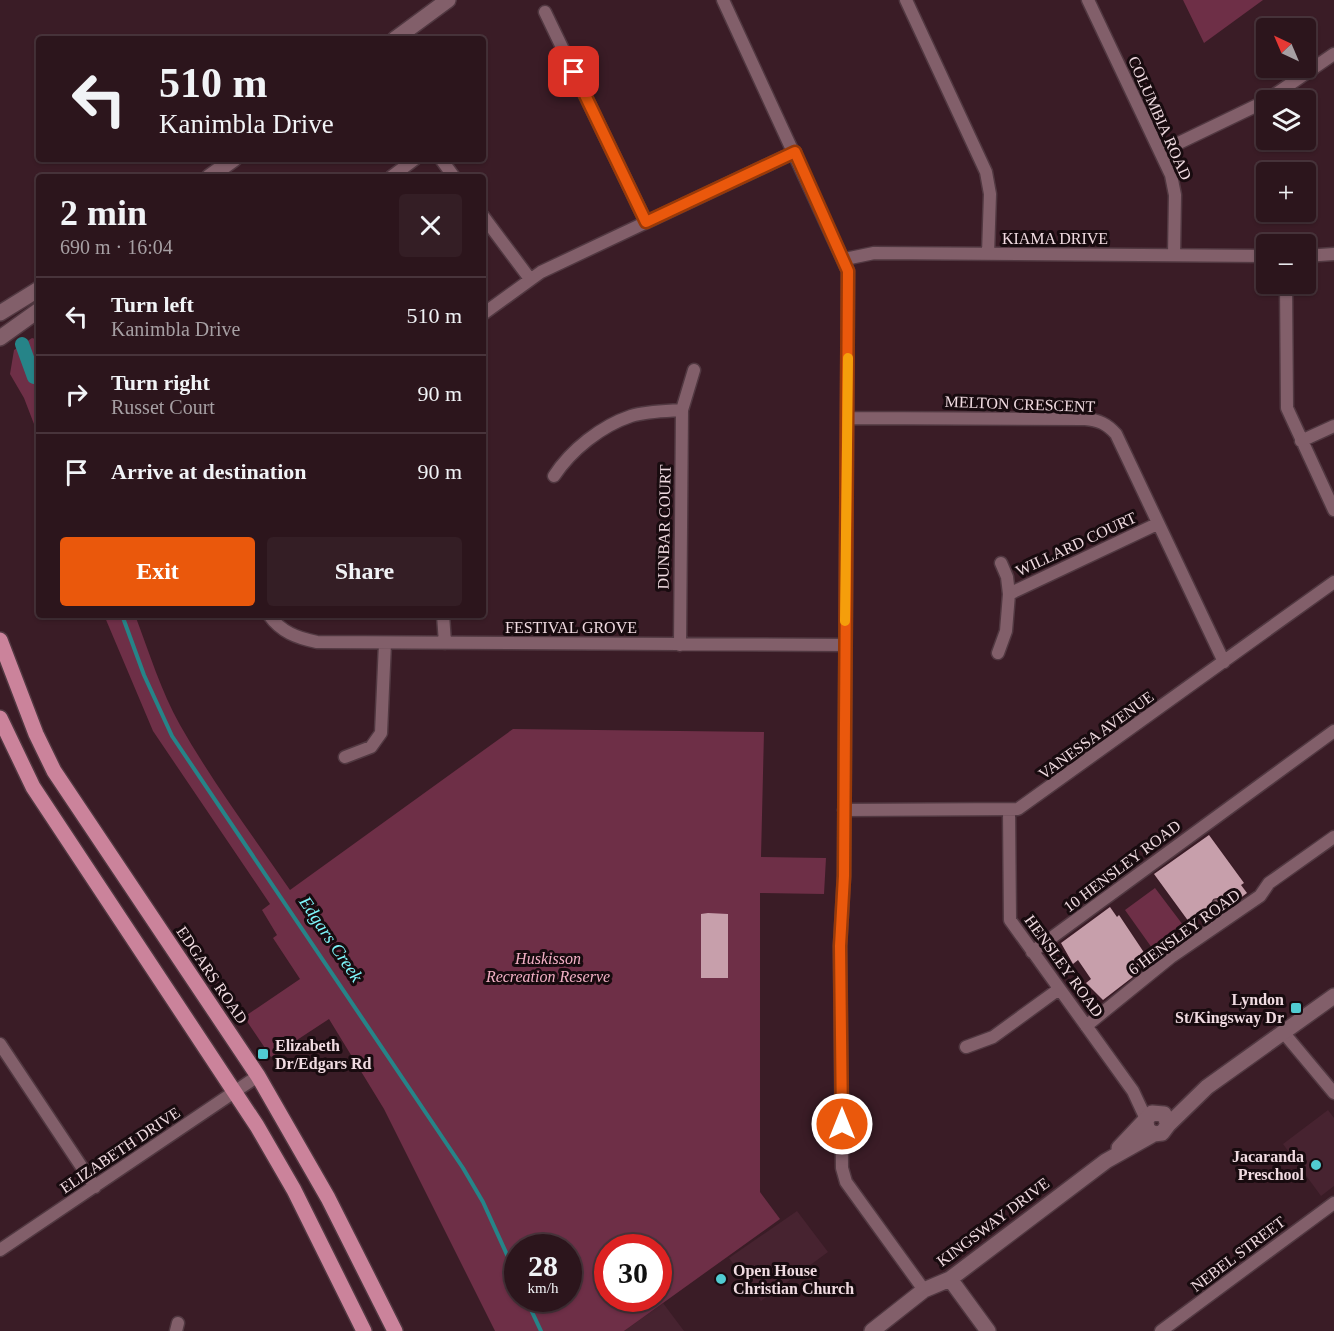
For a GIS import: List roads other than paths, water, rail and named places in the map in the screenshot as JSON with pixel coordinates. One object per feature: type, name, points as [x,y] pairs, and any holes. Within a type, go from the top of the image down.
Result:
[{"type":"main road","name":"EDGARS ROAD","points":[[0,640],[36,734],[54,771],[258,1076],[328,1198],[395,1331]]},
{"type":"main road","points":[[0,718],[21,765],[52,816],[235,1091],[294,1190],[364,1331]]},
{"type":"main road","points":[[52,816],[74,802]]},
{"type":"street","points":[[399,36],[448,0]]},
{"type":"street","points":[[723,0],[845,259],[848,282],[844,810],[840,946],[842,1168],[846,1182],[924,1290]]},
{"type":"street","points":[[906,0],[986,172],[990,194],[988,254]]},
{"type":"street","name":"COLUMBIA ROAD","points":[[1088,0],[1171,176],[1175,195],[1174,255]]},
{"type":"street","points":[[545,12],[646,222]]},
{"type":"street","points":[[1283,90],[1334,54]]},
{"type":"street","points":[[1160,152],[1256,106]]},
{"type":"street","points":[[486,312],[530,279],[795,152]]},
{"type":"street","points":[[213,174],[230,162]]},
{"type":"street","points":[[395,174],[411,162]]},
{"type":"street","points":[[486,220],[530,279]]},
{"type":"street","name":"KIAMA DRIVE","points":[[845,259],[874,253],[1256,256]]},
{"type":"street","points":[[1316,255],[1334,254]]},
{"type":"street","points":[[0,313],[36,291]]},
{"type":"street","points":[[1286,294],[1285,398],[1290,418],[1334,510]]},
{"type":"street","points":[[0,338],[36,312]]},
{"type":"street","name":"DUNBAR COURT","points":[[680,645],[682,410],[694,370]]},
{"type":"street","points":[[554,476],[575,451],[620,421],[647,413],[682,410]]},
{"type":"street","name":"MELTON CRESCENT","points":[[847,418],[1095,420],[1109,427],[1116,434],[1224,662]]},
{"type":"street","points":[[1301,441],[1334,426]]},
{"type":"street","name":"WILLARD COURT","points":[[1009,594],[1157,524]]},
{"type":"street","name":"WILLARD COURT","points":[[998,653],[1006,631],[1009,594],[1007,577],[1001,563]]},
{"type":"street","name":"VANESSA AVENUE","points":[[844,810],[1009,811],[1018,809],[1035,800],[1334,582]]},
{"type":"street","name":"FESTIVAL GROVE","points":[[272,618],[279,627],[298,638],[317,642],[845,645]]},
{"type":"street","points":[[443,618],[445,643]]},
{"type":"street","points":[[345,757],[371,747],[381,733],[385,643]]},
{"type":"street","name":"10 HENSLEY ROAD","points":[[1032,952],[1083,921],[1178,850],[1202,827],[1334,731]]},
{"type":"street","name":"HENSLEY ROAD","points":[[1009,811],[1009,912],[1014,928],[1152,1120]]},
{"type":"street","name":"6 HENSLEY ROAD","points":[[1086,1026],[1130,986],[1260,896],[1269,883],[1334,837]]},
{"type":"street","points":[[966,1047],[993,1037],[1059,989]]},
{"type":"street","name":"KINGSWAY DRIVE","points":[[872,1331],[924,1290],[950,1279],[1106,1161],[1152,1120],[1207,1087],[1334,996]]},
{"type":"street","points":[[1283,1032],[1334,1093]]},
{"type":"street","points":[[1,1047],[95,1187]]},
{"type":"street","name":"ELIZABETH DRIVE","points":[[0,1250],[258,1076]]},
{"type":"street","name":"KINGSWAY DRIVE","points":[[1152,1120],[1166,1117],[1168,1125],[1207,1087]]},
{"type":"street","name":"NEBEL STREET","points":[[1161,1331],[1334,1203]]},
{"type":"street","points":[[950,1279],[988,1331]]},
{"type":"lane","points":[[1216,903],[1227,917]]},
{"type":"waterway","name":"Edgars Creek","points":[[22,344],[34,377]]},
{"type":"waterway","name":"Edgars Creek","points":[[34,377],[36,383]]},
{"type":"waterway","name":"Edgars Creek","points":[[123,618],[144,675],[172,736],[463,1168],[483,1202],[504,1248]]},
{"type":"waterway","name":"Edgars Creek","points":[[532,1312],[541,1331]]},
{"type":"place","name":"Lyndon St/Kingsway Dr","points":[[1296,1008]]},
{"type":"place","name":"Elizabeth Dr/Edgars Rd","points":[[263,1054]]},
{"type":"place","name":"Jacaranda Preschool","points":[[1316,1165]]},
{"type":"place","name":"Open House Christian Church","points":[[721,1279]]},
{"type":"park label","name":"Huskisson Recreation Reserve","points":[[548,967]]}]
